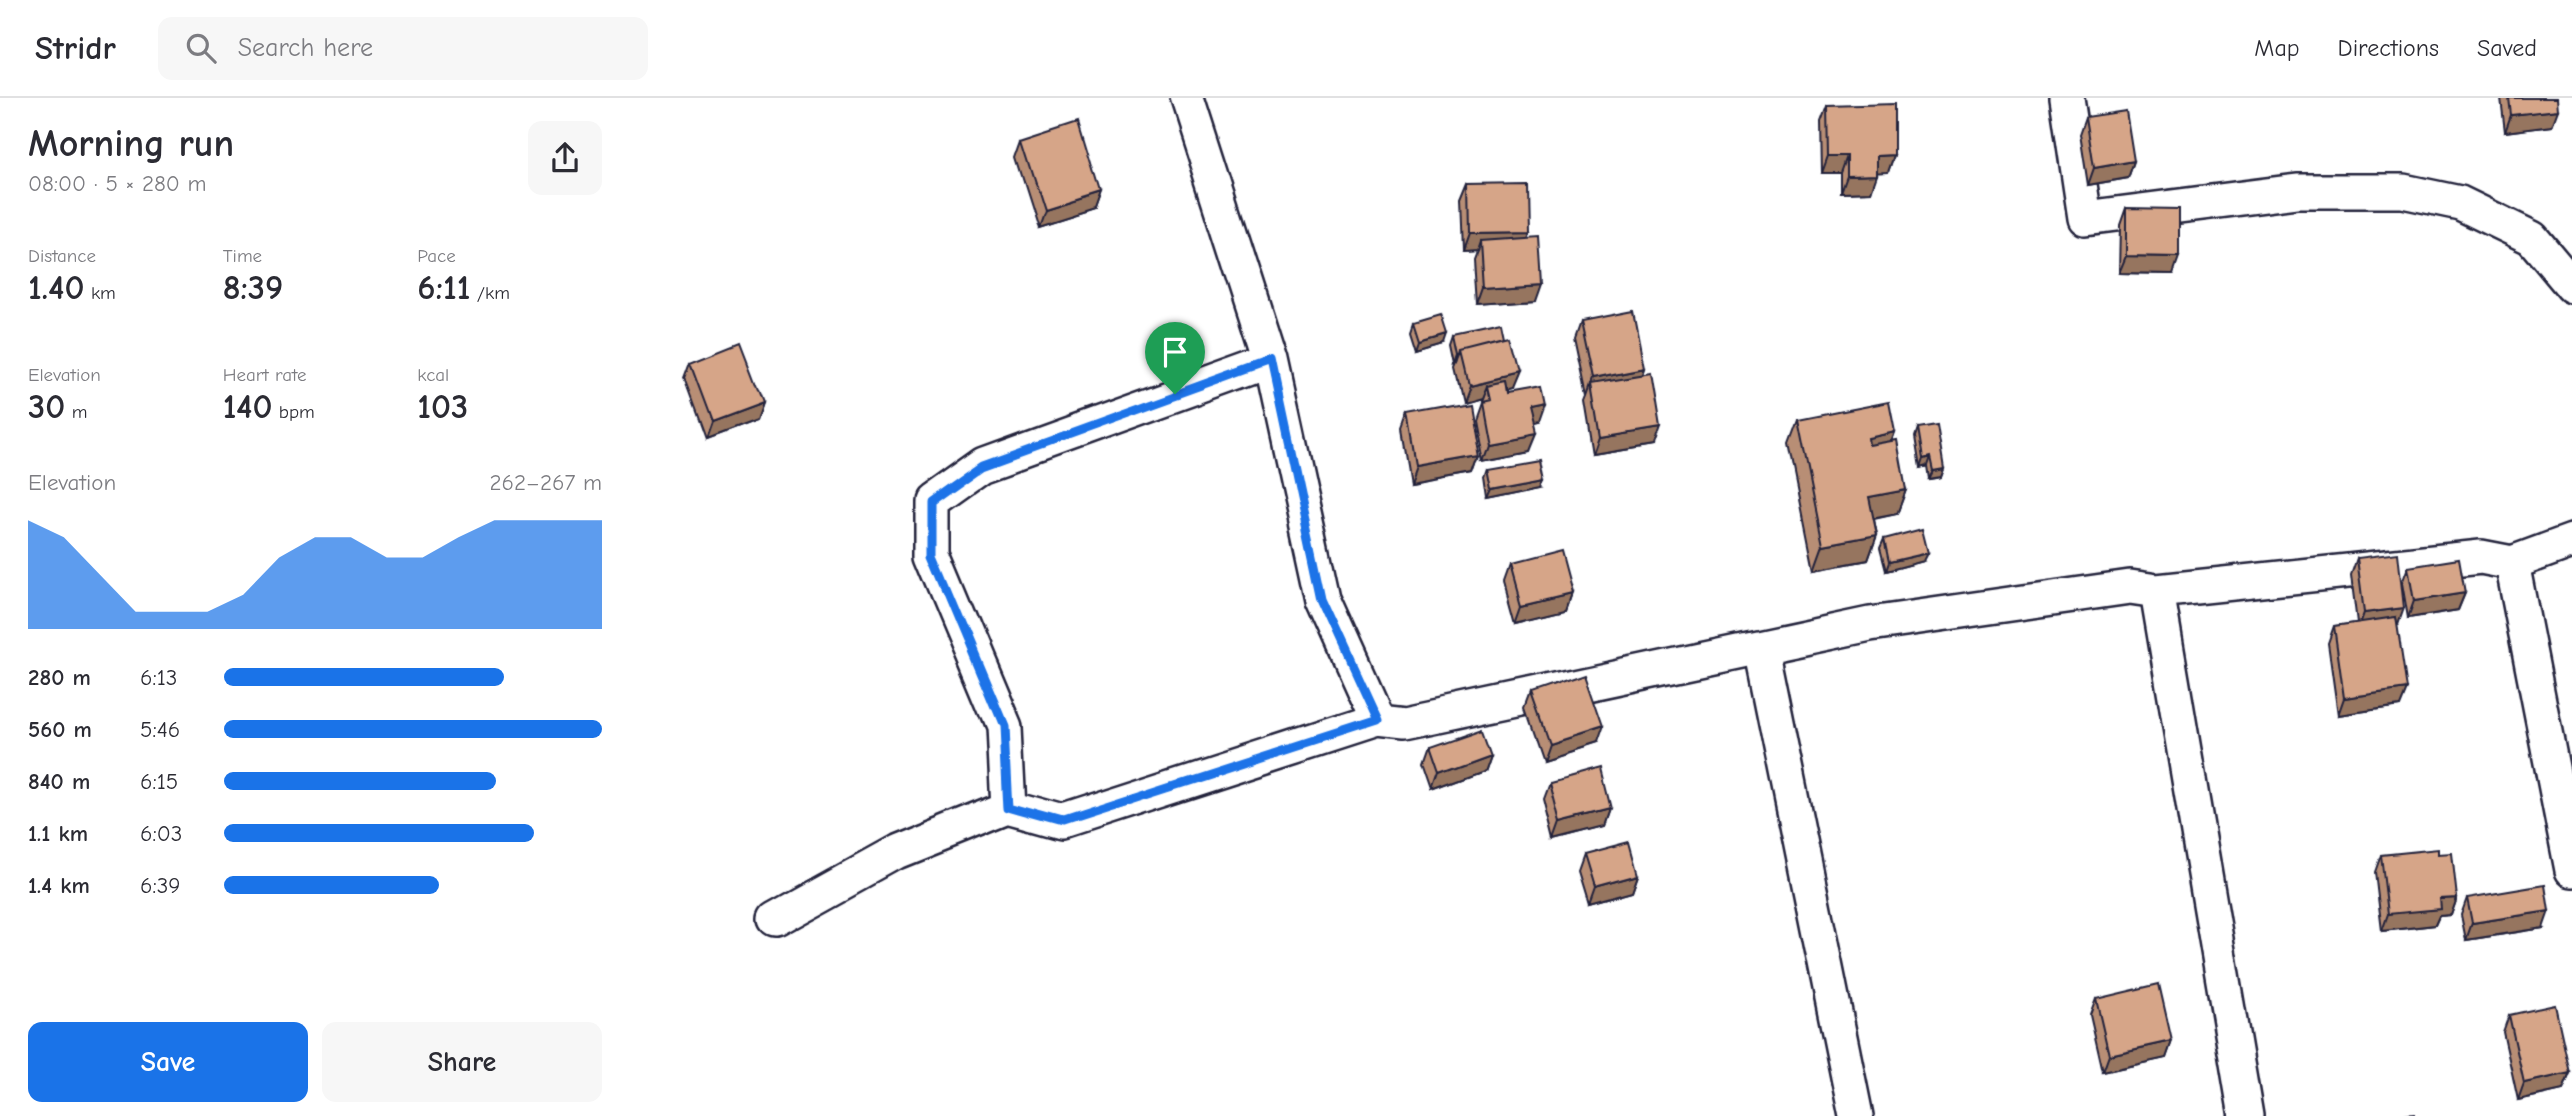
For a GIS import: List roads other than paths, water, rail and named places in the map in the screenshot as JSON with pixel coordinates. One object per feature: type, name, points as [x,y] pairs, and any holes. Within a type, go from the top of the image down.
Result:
[{"type":"street","points":[[1187,98],[1271,360],[1322,600],[1377,720]]},
{"type":"street","points":[[2067,98],[2085,218],[2297,191],[2403,191],[2460,203],[2532,238],[2572,286]]},
{"type":"street","points":[[1008,807],[1004,726],[932,554],[932,501],[984,464],[1271,360]]},
{"type":"street","points":[[775,919],[896,852],[1008,807],[1062,822],[1377,720],[1404,723],[1870,624],[2130,587],[2157,591],[2481,557],[2511,563],[2572,541]]},
{"type":"street","points":[[2511,563],[2572,870]]},
{"type":"street","points":[[2157,591],[2246,1116]]},
{"type":"street","points":[[1761,648],[1856,1116]]}]
